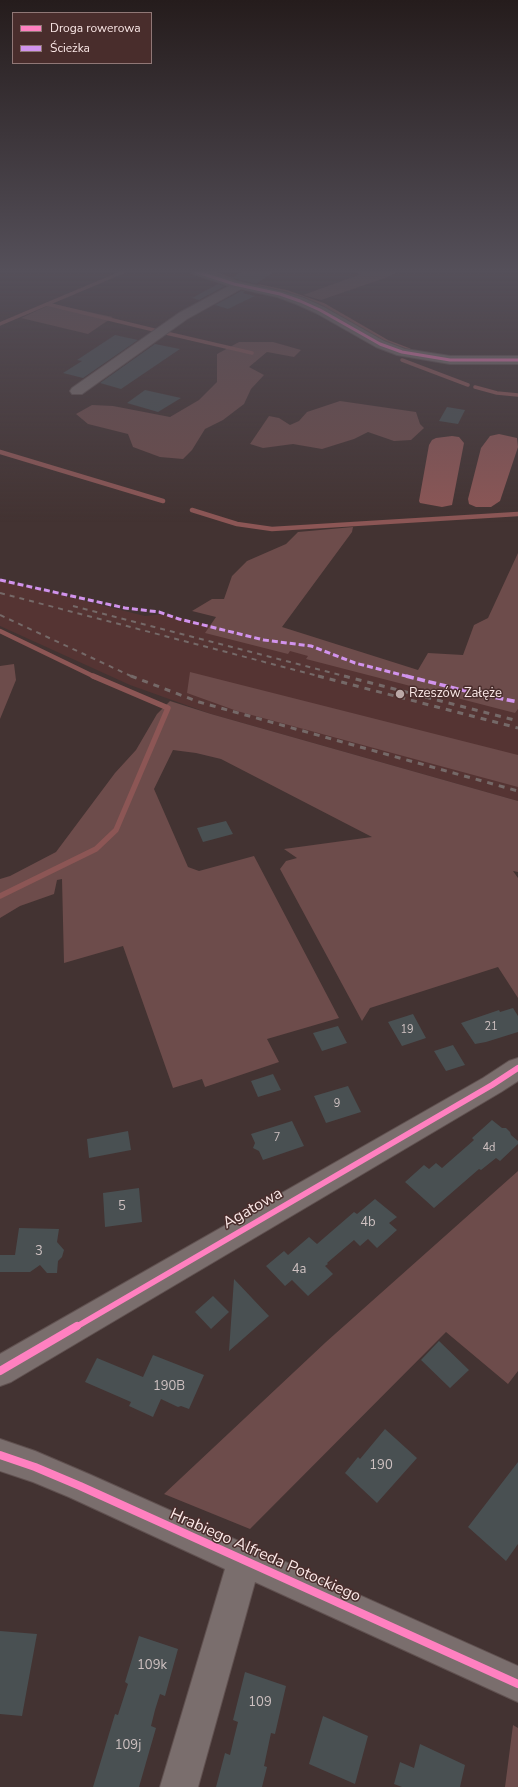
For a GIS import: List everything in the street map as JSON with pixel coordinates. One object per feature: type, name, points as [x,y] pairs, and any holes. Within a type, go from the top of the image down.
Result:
[{"type":"street","points":[[77,391],[127,355]]},
{"type":"street","points":[[422,355],[450,360],[518,360]]},
{"type":"street","name":"Agatowa","points":[[0,1371],[486,1089],[518,1068]]},
{"type":"street","name":"Hrabiego Alfreda Potockiego","points":[[0,1455],[48,1472],[518,1684]]},
{"type":"street","name":"Hrabiego Alfreda Potockiego","points":[[179,1787],[244,1560]]},
{"type":"shaded area","points":[[217,355],[263,355],[249,367],[264,375],[251,389],[244,404],[223,420],[205,429],[192,450],[183,459],[160,457],[133,447],[128,434],[88,424],[76,414],[92,405],[113,406],[170,417],[199,400],[217,382]]},
{"type":"shaded area","points":[[340,401],[416,412],[420,424],[424,428],[411,440],[394,441],[368,432],[354,439],[322,449],[293,444],[263,448],[250,444],[269,416],[279,418],[290,425],[299,421],[307,412]]},
{"type":"shaded area","points":[[499,434],[517,438],[518,447],[500,501],[491,507],[476,507],[469,504],[468,499],[481,448],[490,436]]},
{"type":"shaded area","points":[[452,436],[459,437],[464,443],[452,505],[442,507],[420,503],[419,501],[429,445],[432,440],[436,438]]},
{"type":"shaded area","points":[[353,527],[352,532],[282,627],[418,670],[428,653],[463,655],[474,625],[488,618],[518,553],[518,709],[515,713],[306,659],[308,656],[290,651],[288,654],[205,633],[216,617],[192,611],[212,599],[224,599],[232,576],[247,561],[286,544],[298,532]]},
{"type":"shaded area","points":[[0,580],[145,616],[164,614],[518,699],[518,801],[211,714],[130,685],[0,626]]},
{"type":"shaded area","points":[[14,664],[16,680],[0,719],[0,666]]},
{"type":"shaded area","points":[[190,672],[518,755],[518,787],[237,711],[187,693]]},
{"type":"shaded area","points":[[170,701],[518,801],[518,872],[513,871],[518,878],[518,998],[498,967],[370,1008],[362,1021],[280,869],[286,861],[297,858],[284,849],[372,837],[221,759],[196,753],[173,750],[154,789],[188,867],[199,871],[254,856],[339,1018],[267,1039],[279,1062],[205,1087],[202,1079],[173,1088],[123,946],[64,963],[62,879],[57,880],[54,894],[20,906],[0,918],[0,879],[10,876],[56,852],[115,773],[136,750],[157,714]]},
{"type":"shaded area","points":[[518,1171],[518,1371],[508,1384],[446,1332],[250,1529],[164,1494],[326,1342]]},
{"type":"shaded area","points":[[513,1725],[518,1728],[518,1787],[505,1787]]},
{"type":"building","points":[[84,355],[116,355],[83,378],[63,373],[82,361],[77,360]]},
{"type":"building","points":[[139,355],[171,355],[121,389],[100,383]]},
{"type":"building","points":[[145,390],[181,398],[158,412],[127,403]]},
{"type":"building","points":[[447,407],[465,410],[458,424],[439,421]]},
{"type":"building","points":[[226,821],[233,834],[203,842],[197,828]]},
{"type":"building","points":[[513,1008],[518,1016],[518,1032],[486,1042],[475,1044],[461,1023],[499,1010],[500,1012]]},
{"type":"building","points":[[413,1014],[426,1038],[402,1046],[388,1022]]},
{"type":"building","points":[[338,1026],[347,1043],[322,1051],[313,1033]]},
{"type":"building","points":[[453,1045],[465,1065],[446,1071],[434,1051]]},
{"type":"building","points":[[273,1074],[281,1090],[258,1097],[251,1081]]},
{"type":"building","points":[[348,1086],[361,1112],[326,1123],[314,1096]]},
{"type":"building","points":[[492,1120],[502,1128],[506,1128],[518,1141],[518,1144],[500,1161],[496,1158],[481,1170],[479,1169],[434,1208],[405,1182],[424,1165],[429,1169],[436,1163],[442,1168],[474,1140],[472,1138]]},
{"type":"building","points":[[292,1121],[304,1146],[263,1160],[259,1151],[253,1148],[255,1143],[251,1134]]},
{"type":"building","points":[[128,1131],[131,1150],[89,1158],[87,1139]]},
{"type":"building","points":[[139,1188],[142,1222],[105,1227],[103,1193]]},
{"type":"building","points":[[375,1199],[397,1217],[389,1223],[397,1230],[377,1248],[368,1239],[360,1246],[354,1240],[327,1263],[328,1264],[325,1266],[333,1274],[308,1296],[292,1280],[285,1286],[266,1266],[284,1251],[288,1255],[309,1237],[317,1244],[354,1212],[357,1214]]},
{"type":"building","points":[[19,1228],[59,1229],[57,1242],[64,1250],[62,1257],[58,1261],[57,1273],[47,1273],[40,1265],[30,1272],[0,1272],[0,1255],[15,1255]]},
{"type":"building","points":[[234,1279],[269,1316],[229,1351]]},
{"type":"building","points":[[213,1296],[229,1312],[211,1329],[195,1312]]},
{"type":"building","points":[[439,1341],[469,1370],[450,1388],[421,1360]]},
{"type":"building","points":[[153,1355],[204,1375],[189,1409],[181,1406],[178,1407],[161,1399],[153,1417],[129,1406],[131,1402],[85,1382],[97,1358],[143,1377]]},
{"type":"building","points":[[385,1429],[417,1458],[377,1503],[345,1473],[358,1457],[360,1459]]},
{"type":"building","points":[[518,1462],[518,1544],[506,1561],[468,1527]]},
{"type":"building","points":[[0,1631],[37,1634],[22,1716],[0,1714]]},
{"type":"building","points":[[139,1636],[178,1649],[165,1696],[160,1694],[155,1710],[151,1726],[156,1728],[139,1787],[93,1787],[115,1714],[118,1715],[128,1684],[125,1682]]},
{"type":"building","points":[[245,1672],[286,1686],[275,1734],[271,1733],[264,1766],[267,1767],[262,1787],[216,1787],[225,1753],[230,1755],[238,1722],[233,1720]]},
{"type":"building","points":[[323,1716],[368,1736],[355,1784],[309,1764]]},
{"type":"building","points":[[420,1744],[465,1765],[460,1787],[402,1787],[394,1784],[400,1762],[414,1768]]},
{"type":"waterway","points":[[402,360],[468,385]]},
{"type":"waterway","points":[[475,387],[497,393],[518,395]]},
{"type":"waterway","points":[[0,452],[163,501]]},
{"type":"waterway","points":[[192,510],[237,524],[272,529],[518,514]]},
{"type":"waterway","points":[[0,631],[95,677]]},
{"type":"waterway","points":[[0,896],[96,849],[116,830],[168,708],[93,676]]},
{"type":"railway","points":[[0,593],[322,677]]},
{"type":"railway","points":[[73,606],[348,677]]},
{"type":"railway","points":[[0,615],[133,677]]},
{"type":"railway","points":[[131,676],[199,702],[518,791]]},
{"type":"railway","points":[[318,676],[518,728]]},
{"type":"railway","points":[[344,676],[518,721]]},
{"type":"marked path","points":[[0,580],[125,608],[159,612],[179,619],[264,640],[311,646],[355,663],[478,694],[518,702]]},
{"type":"cycle path","points":[[422,355],[450,360],[518,360]]},
{"type":"cycle path","points":[[0,1371],[492,1085],[518,1068]]},
{"type":"cycle path","points":[[0,1455],[35,1467],[80,1486],[518,1684]]},
{"type":"place","name":"Rzeszów Załęże","points":[[400,694]]}]
